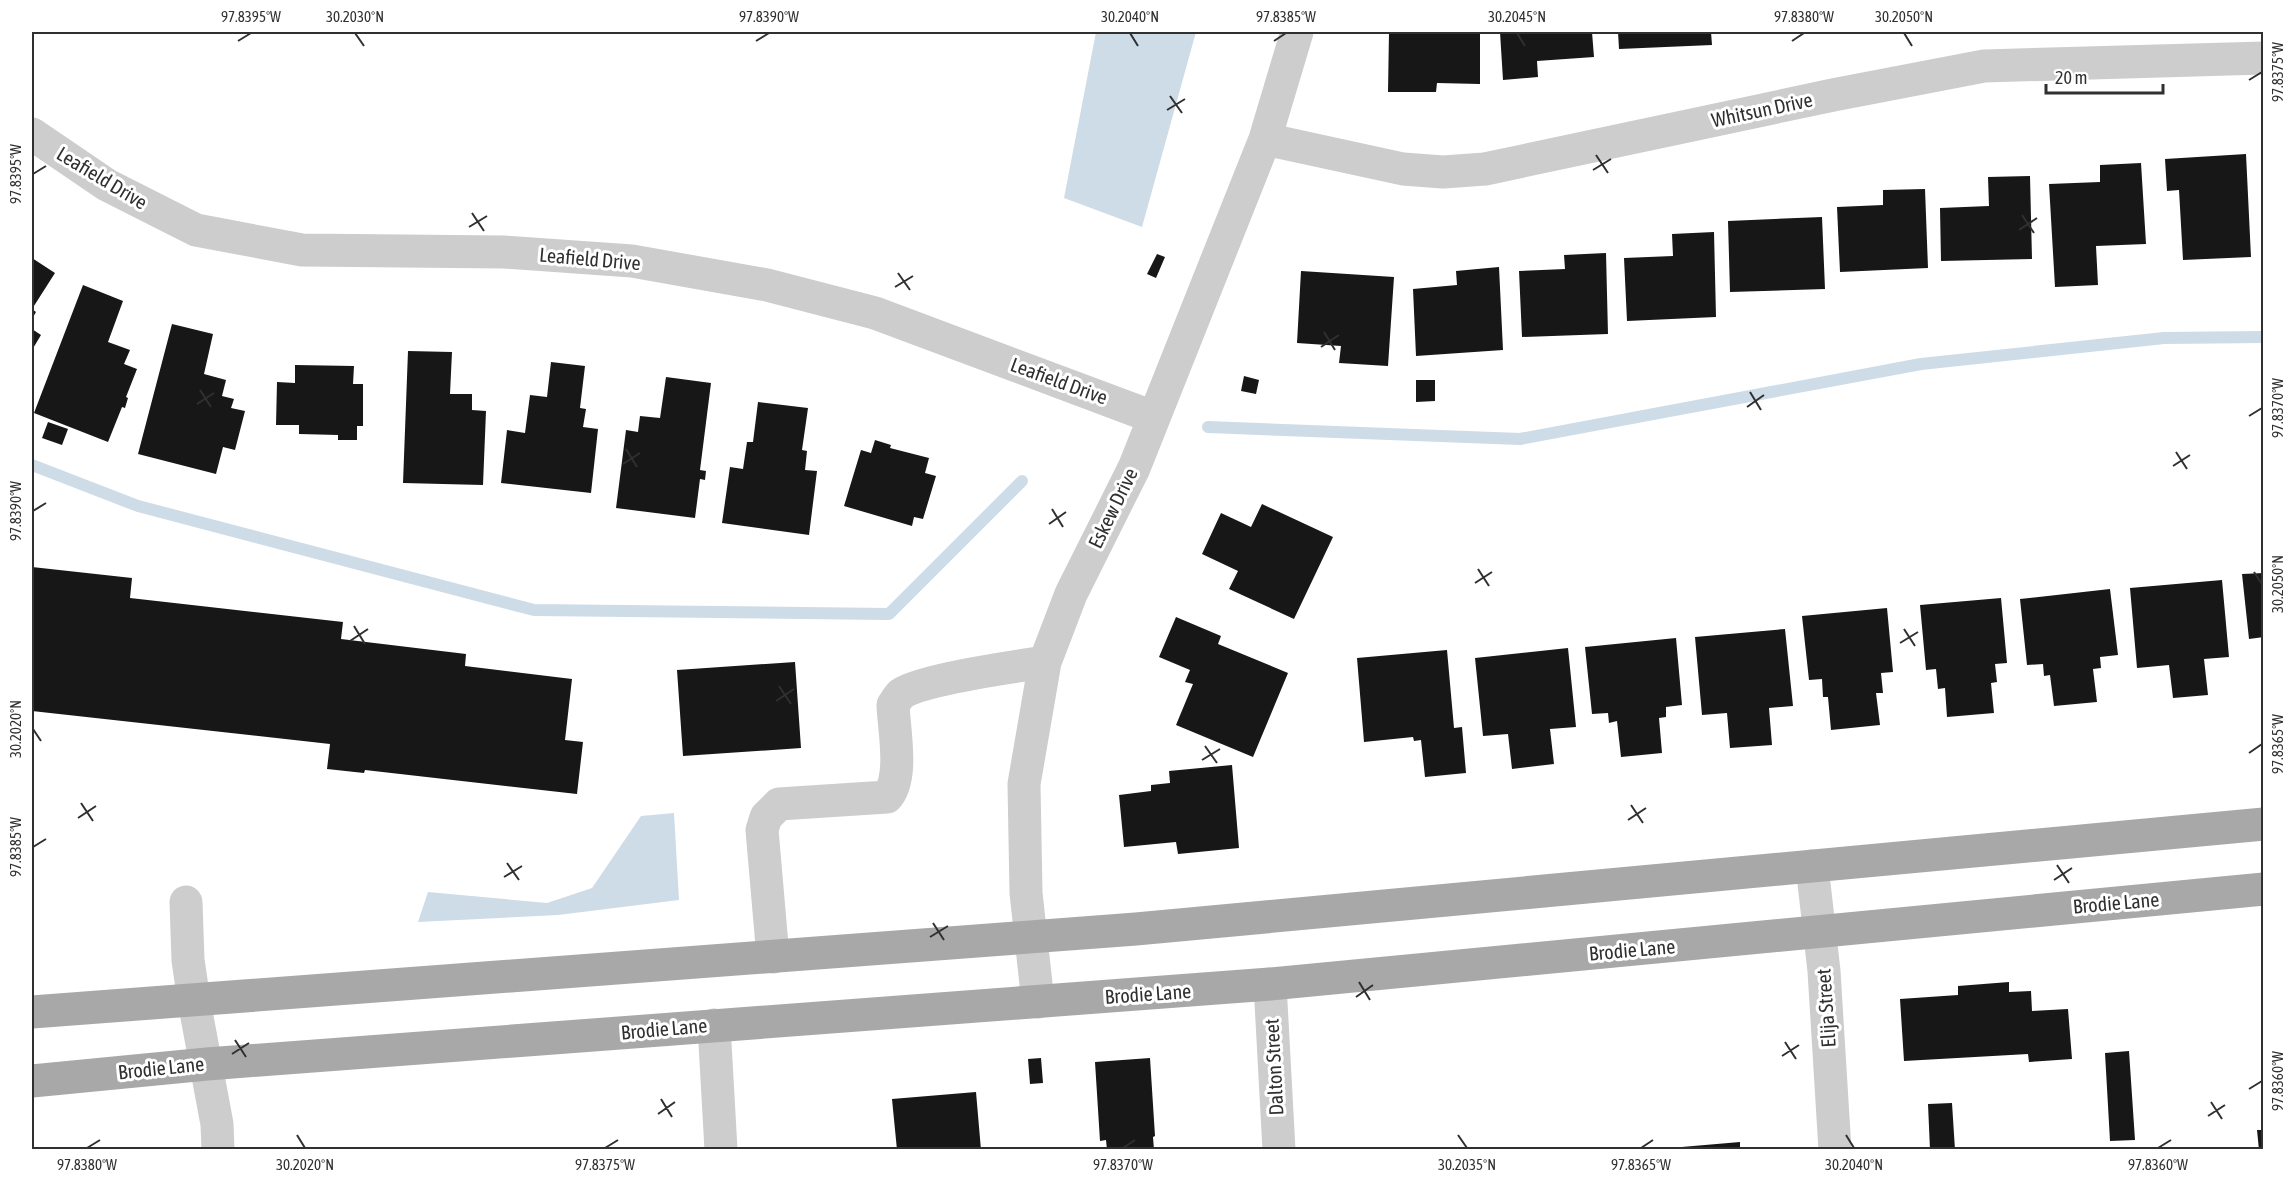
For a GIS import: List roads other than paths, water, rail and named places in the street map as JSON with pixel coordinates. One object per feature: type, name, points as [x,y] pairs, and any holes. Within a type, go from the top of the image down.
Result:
[{"type":"main road","points":[[32,1012],[1031,937],[1385,907],[2264,824]]},
{"type":"main road","name":"Brodie Lane","points":[[32,1081],[207,1064],[1270,984],[2264,889]]},
{"type":"street","name":"Eskew Drive","points":[[1038,1002],[1024,856],[1024,784],[1045,662],[1071,594],[1134,468],[1265,140],[1297,32]]},
{"type":"street","name":"Whitsun Drive","points":[[1265,140],[1402,170],[1443,172],[1485,169],[1833,95],[1984,66],[2264,58]]},
{"type":"street","name":"Leafield Drive","points":[[32,134],[107,185],[195,230],[302,250],[504,252],[632,261],[766,285],[875,313],[1153,417]]},
{"type":"street","points":[[773,957],[762,830],[766,817],[779,804],[887,797],[894,790],[897,777],[892,705],[902,694],[915,688],[998,669],[1045,662]]},
{"type":"street","name":"Elija Street","points":[[1812,866],[1835,1149]]},
{"type":"street","points":[[186,902],[188,960],[217,1124],[218,1149]]},
{"type":"street","name":"Dalton Street","points":[[1270,984],[1279,1149]]},
{"type":"street","points":[[714,1025],[721,1149]]},
{"type":"waterway","points":[[1208,427],[1520,439],[1921,364],[2164,338],[2264,337]]},
{"type":"waterway","points":[[32,465],[138,506],[534,610],[889,614],[1022,481]]}]
